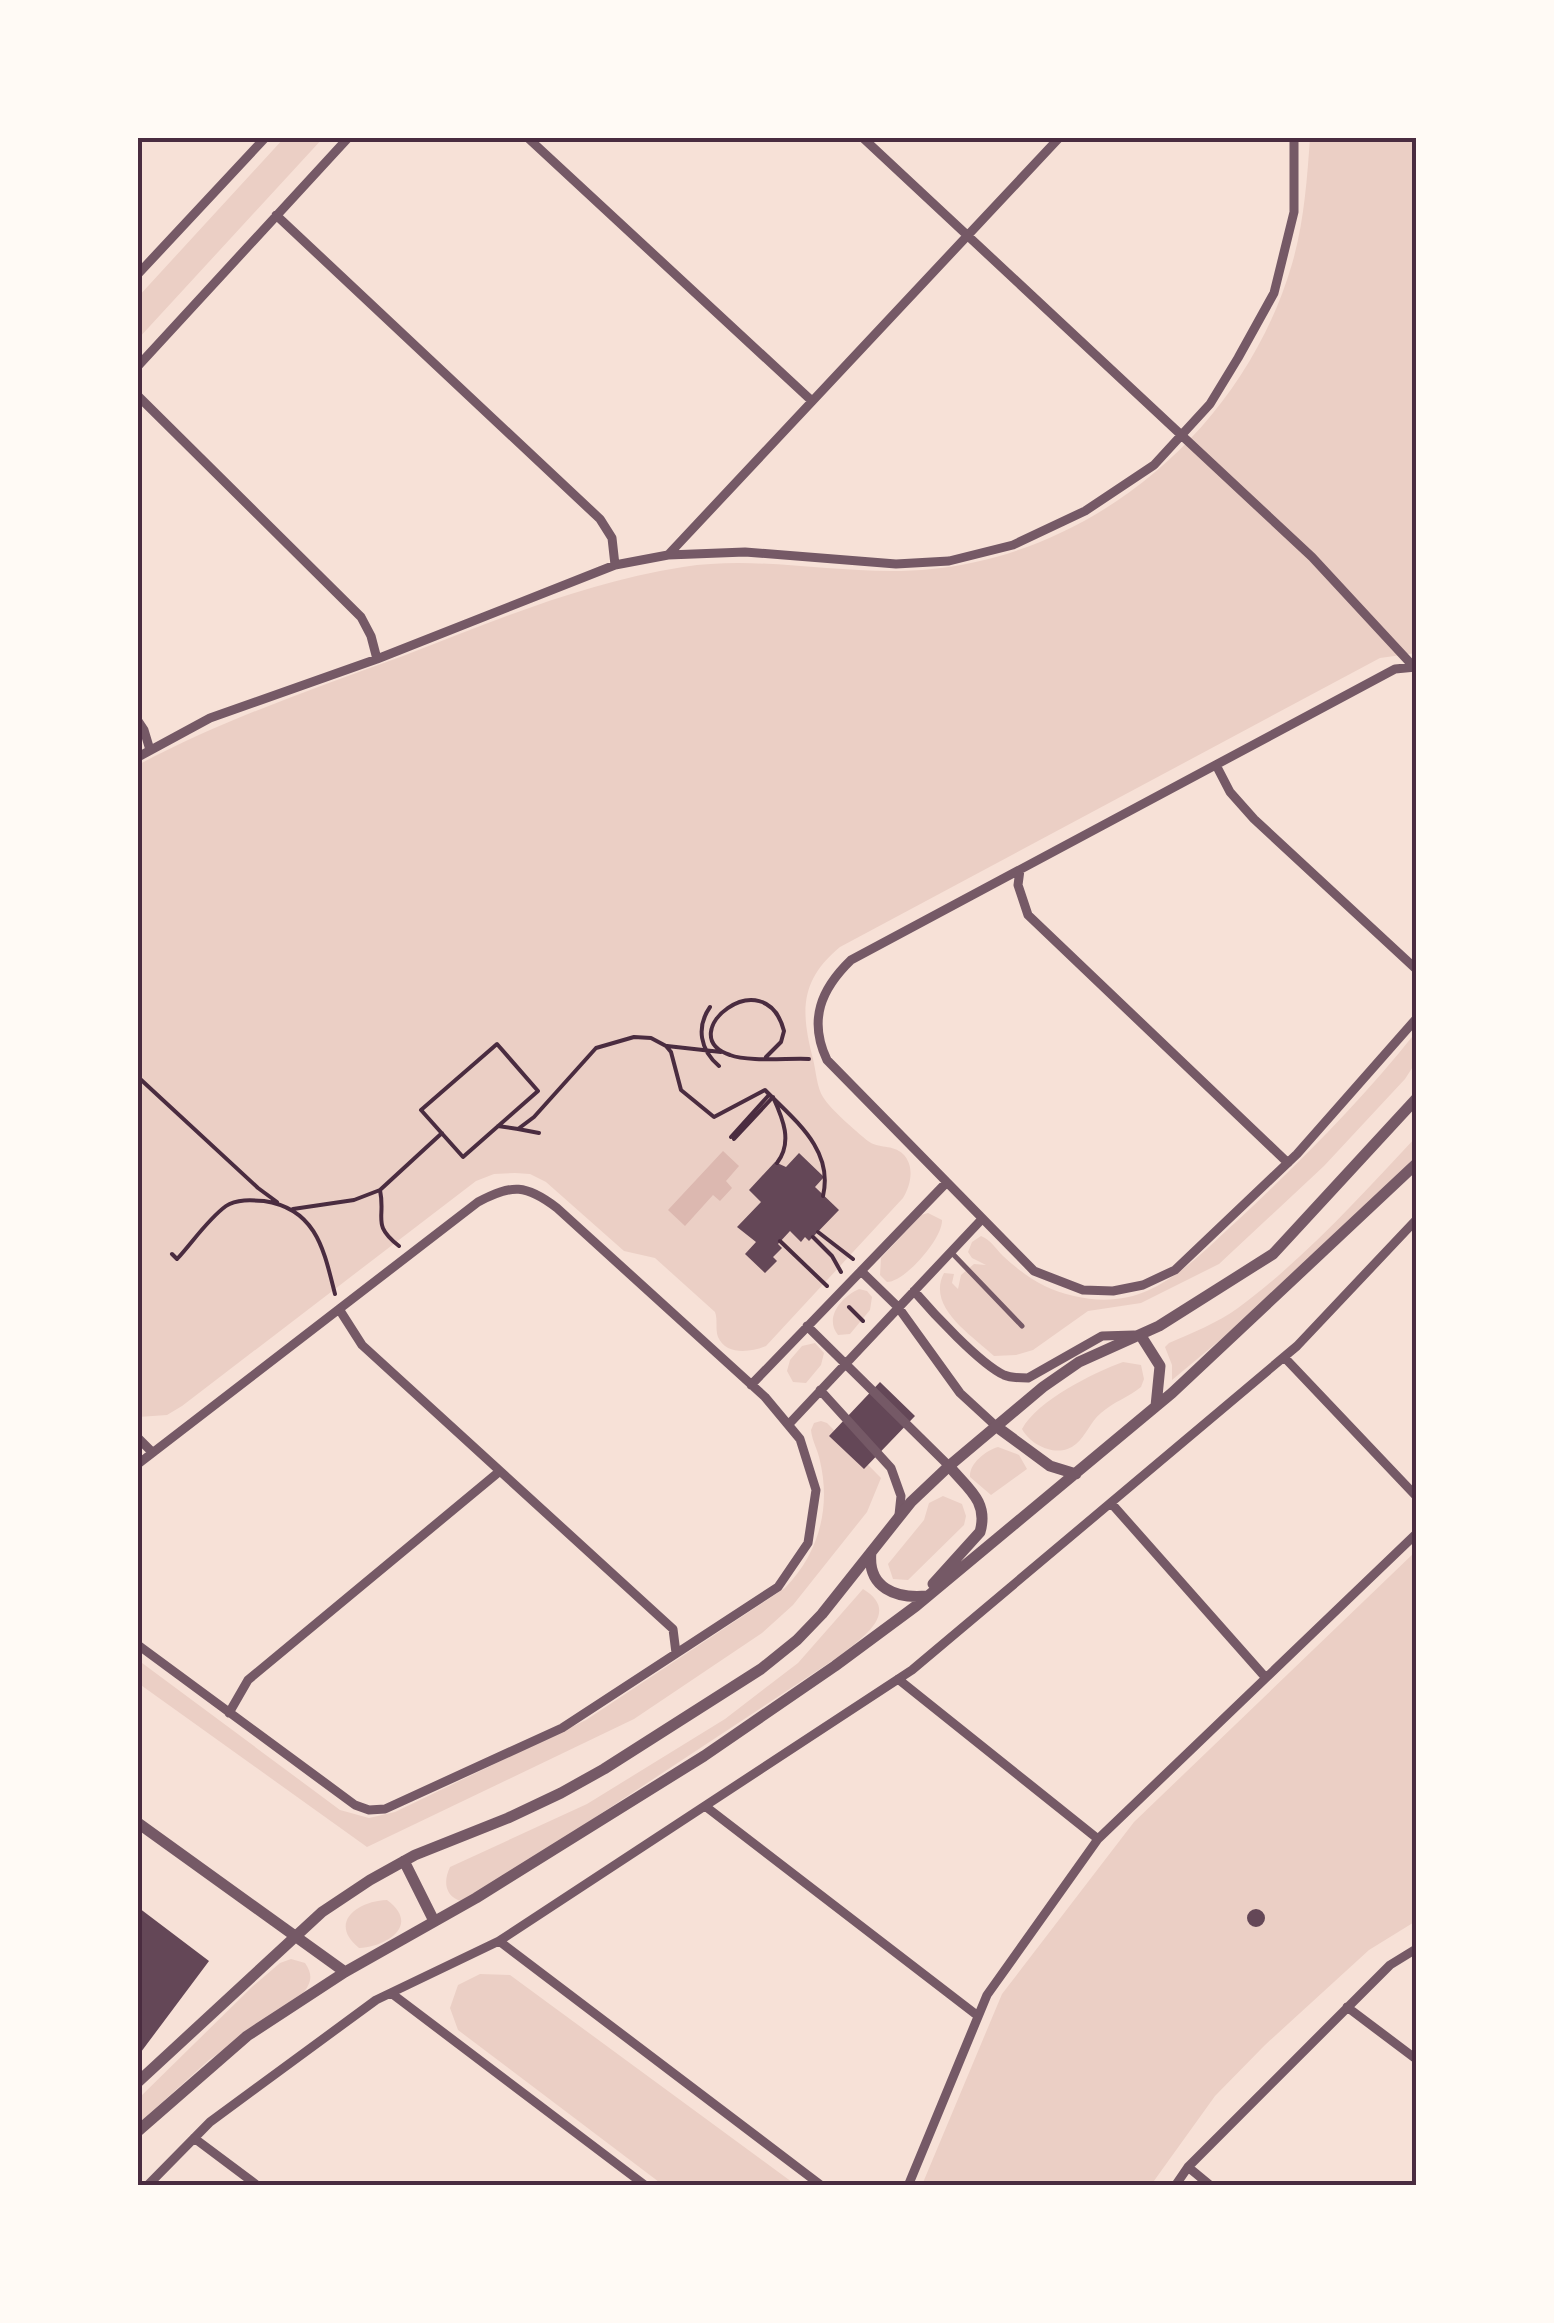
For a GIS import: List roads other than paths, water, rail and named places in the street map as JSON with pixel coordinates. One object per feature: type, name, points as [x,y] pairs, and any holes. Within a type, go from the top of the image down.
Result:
[{"type":"street","points":[[138,274],[265,138]]},
{"type":"street","points":[[138,366],[348,138]]},
{"type":"street","points":[[528,138],[812,400]]},
{"type":"street","points":[[863,138],[1312,557],[1415,667]]},
{"type":"street","points":[[668,555],[1059,138]]},
{"type":"street","points":[[138,757],[210,718],[377,659],[615,565],[668,555],[745,552],[896,564],[950,561],[1013,544],[1085,511],[1154,465],[1210,404],[1274,293],[1294,212],[1294,138]]},
{"type":"street","points":[[276,215],[600,519],[612,538],[615,565]]},
{"type":"street","points":[[138,396],[361,617],[372,636],[377,659]]},
{"type":"street","points":[[1415,667],[1395,669],[851,960],[822,996],[817,1016],[818,1042],[826,1060],[1034,1272],[1084,1290],[1143,1286],[1176,1270],[1288,1163],[1416,1019]]},
{"type":"street","points":[[138,720],[150,750]]},
{"type":"street","points":[[1216,765],[1230,792],[1254,819],[1416,969]]},
{"type":"street","points":[[1020,870],[1018,886],[1028,915],[1288,1163]]},
{"type":"street","points":[[138,2082],[322,1912],[404,1861],[561,1793],[760,1669],[809,1627],[898,1518],[950,1466],[1043,1387],[1079,1362],[1126,1339],[1141,1336],[1273,1254],[1416,1099]]},
{"type":"street","points":[[138,2131],[247,2036],[345,1972],[476,1898],[704,1756],[836,1666],[929,1595],[1156,1406],[1416,1164]]},
{"type":"street","points":[[751,1385],[946,1183]]},
{"type":"street","points":[[138,1464],[478,1202],[500,1190],[522,1188],[557,1208],[751,1385],[800,1439],[816,1490],[808,1543],[778,1586],[562,1728],[398,1804],[369,1810],[355,1805],[138,1645]]},
{"type":"street","points":[[788,1424],[982,1219]]},
{"type":"street","points":[[147,2186],[194,2138],[240,2100],[376,2000],[499,1941],[898,1679],[1284,1357],[1416,1220]]},
{"type":"street","points":[[864,1268],[898,1307],[960,1393],[1050,1466],[1076,1474]]},
{"type":"street","points":[[914,1291],[988,1363],[1002,1374],[1016,1378],[1028,1378],[1102,1336],[1141,1336]]},
{"type":"street","points":[[339,1308],[362,1345],[672,1629],[676,1654]]},
{"type":"street","points":[[808,1326],[978,1497],[980,1532],[938,1577],[929,1595]]},
{"type":"street","points":[[1141,1336],[1160,1366],[1156,1406]]},
{"type":"street","points":[[1284,1357],[1416,1496]]},
{"type":"street","points":[[820,1390],[896,1476],[901,1496],[898,1518]]},
{"type":"street","points":[[138,1438],[151,1451]]},
{"type":"street","points":[[229,1713],[248,1680],[500,1471]]},
{"type":"street","points":[[1111,1502],[1266,1678]]},
{"type":"street","points":[[908,2186],[987,1996],[1098,1839],[1416,1534]]},
{"type":"street","points":[[871,1552],[873,1576],[885,1590],[911,1598],[929,1595]]},
{"type":"street","points":[[898,1679],[1098,1839]]},
{"type":"street","points":[[705,1806],[978,2016]]},
{"type":"street","points":[[138,1823],[345,1972]]},
{"type":"street","points":[[404,1861],[434,1921]]},
{"type":"street","points":[[499,1941],[822,2186]]},
{"type":"street","points":[[1175,2186],[1188,2168],[1390,1964],[1416,1949]]},
{"type":"street","points":[[391,1993],[646,2186]]},
{"type":"street","points":[[1348,2008],[1416,2059]]},
{"type":"street","points":[[194,2138],[258,2186]]},
{"type":"street","points":[[1188,2168],[1210,2186]]},
{"type":"lane","points":[[951,1252],[1022,1326]]}]
